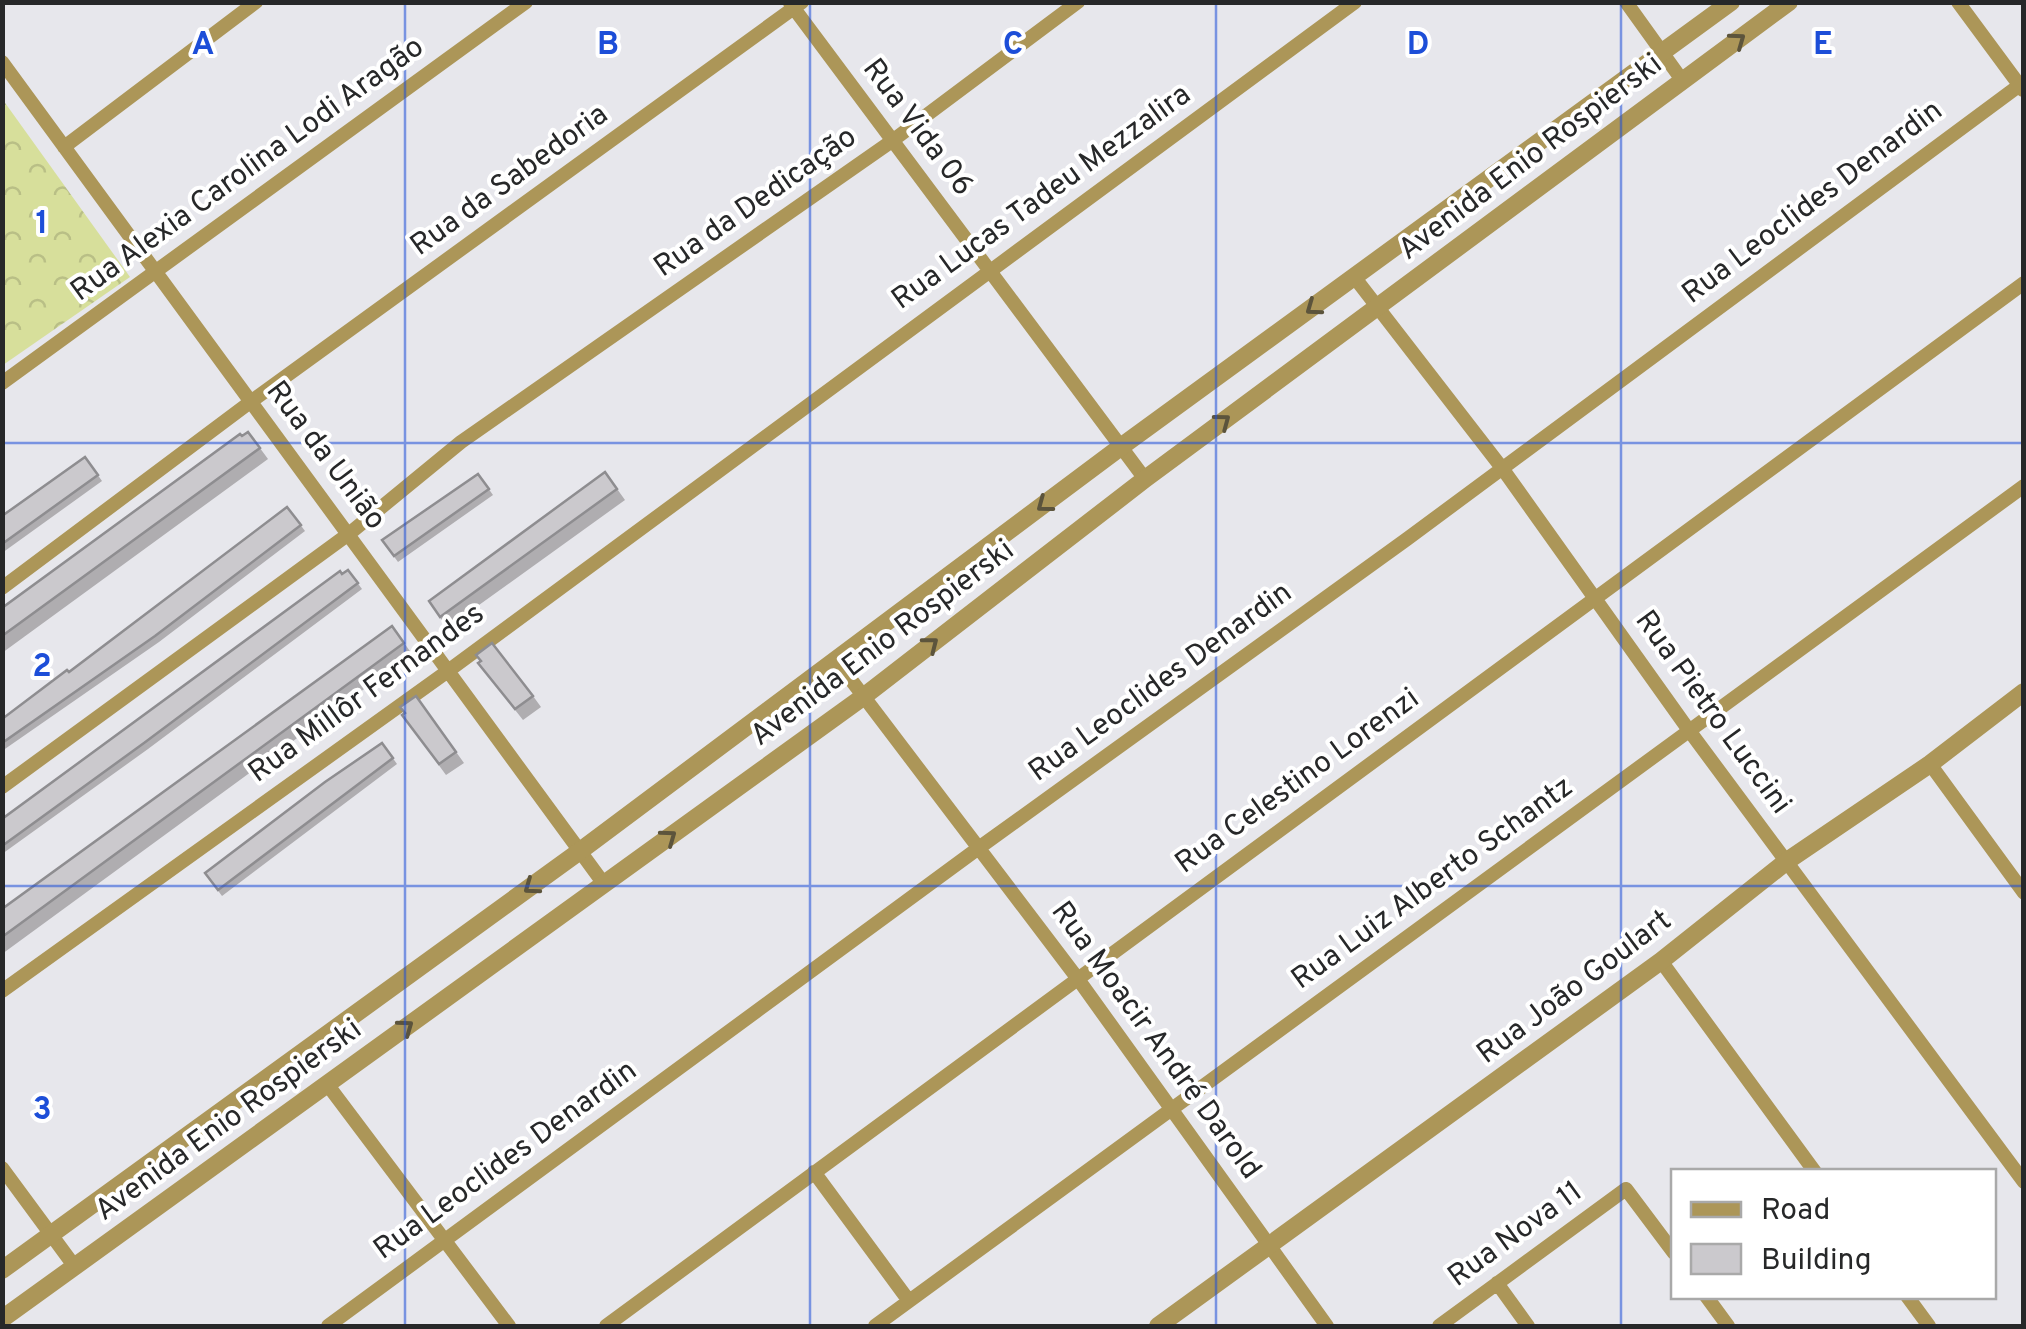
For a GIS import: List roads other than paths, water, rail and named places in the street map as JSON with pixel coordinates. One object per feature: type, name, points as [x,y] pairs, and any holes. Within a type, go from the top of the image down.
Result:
[{"type":"street","points":[[64,147],[256,2]]},
{"type":"street","name":"Rua Alexia Carolina Lodi Aragão","points":[[2,383],[526,2]]},
{"type":"street","name":"Rua da Dedicação","points":[[2,787],[350,533],[461,442],[892,142],[1078,2]]},
{"type":"street","name":"Rua Lucas Tadeu Mezzalira","points":[[762,438],[1355,2]]},
{"type":"street","points":[[1626,2],[1682,80]]},
{"type":"street","name":"Avenida Enio Rospierski","points":[[2,1270],[580,852],[1122,446],[1730,2]]},
{"type":"street","name":"Avenida Enio Rospierski","points":[[2,1319],[864,696],[1145,479],[1789,2]]},
{"type":"street","points":[[1958,2],[2022,85]]},
{"type":"street","name":"Rua Vida 06","points":[[795,5],[892,142],[1145,479]]},
{"type":"street","name":"Rua da Sabedoria","points":[[2,588],[795,5]]},
{"type":"street","name":"Rua da União","points":[[2,62],[604,884]]},
{"type":"street","name":"Rua Leoclides Denardin","points":[[328,1326],[2022,85]]},
{"type":"street","name":"Rua Pietro Luccini","points":[[1355,278],[1502,468],[1688,729],[2024,1182]]},
{"type":"street","name":"Rua Celestino Lorenzi","points":[[606,1326],[2024,284]]},
{"type":"street","name":"Rua Millôr Fernandes","points":[[2,991],[448,671],[762,438]]},
{"type":"street","name":"Rua Luiz Alberto Schantz","points":[[875,1326],[2024,486]]},
{"type":"street","name":"Rua Moacir André Darold","points":[[836,660],[1078,979],[1327,1326]]},
{"type":"street","name":"Rua João Goulart","points":[[1158,1326],[1660,961],[1786,861],[1930,764],[2024,692]]},
{"type":"street","points":[[1930,764],[2024,893]]},
{"type":"street","points":[[1660,961],[1813,1169]]},
{"type":"street","points":[[327,1084],[508,1326]]},
{"type":"street","points":[[2,1168],[75,1267]]},
{"type":"street","points":[[814,1172],[909,1302]]},
{"type":"street","name":"Rua Nova 11","points":[[1439,1326],[1626,1188],[1671,1249]]},
{"type":"street","points":[[1497,1284],[1528,1326]]},
{"type":"street","points":[[1708,1299],[1728,1326]]},
{"type":"street","points":[[1909,1299],[1929,1326]]}]
